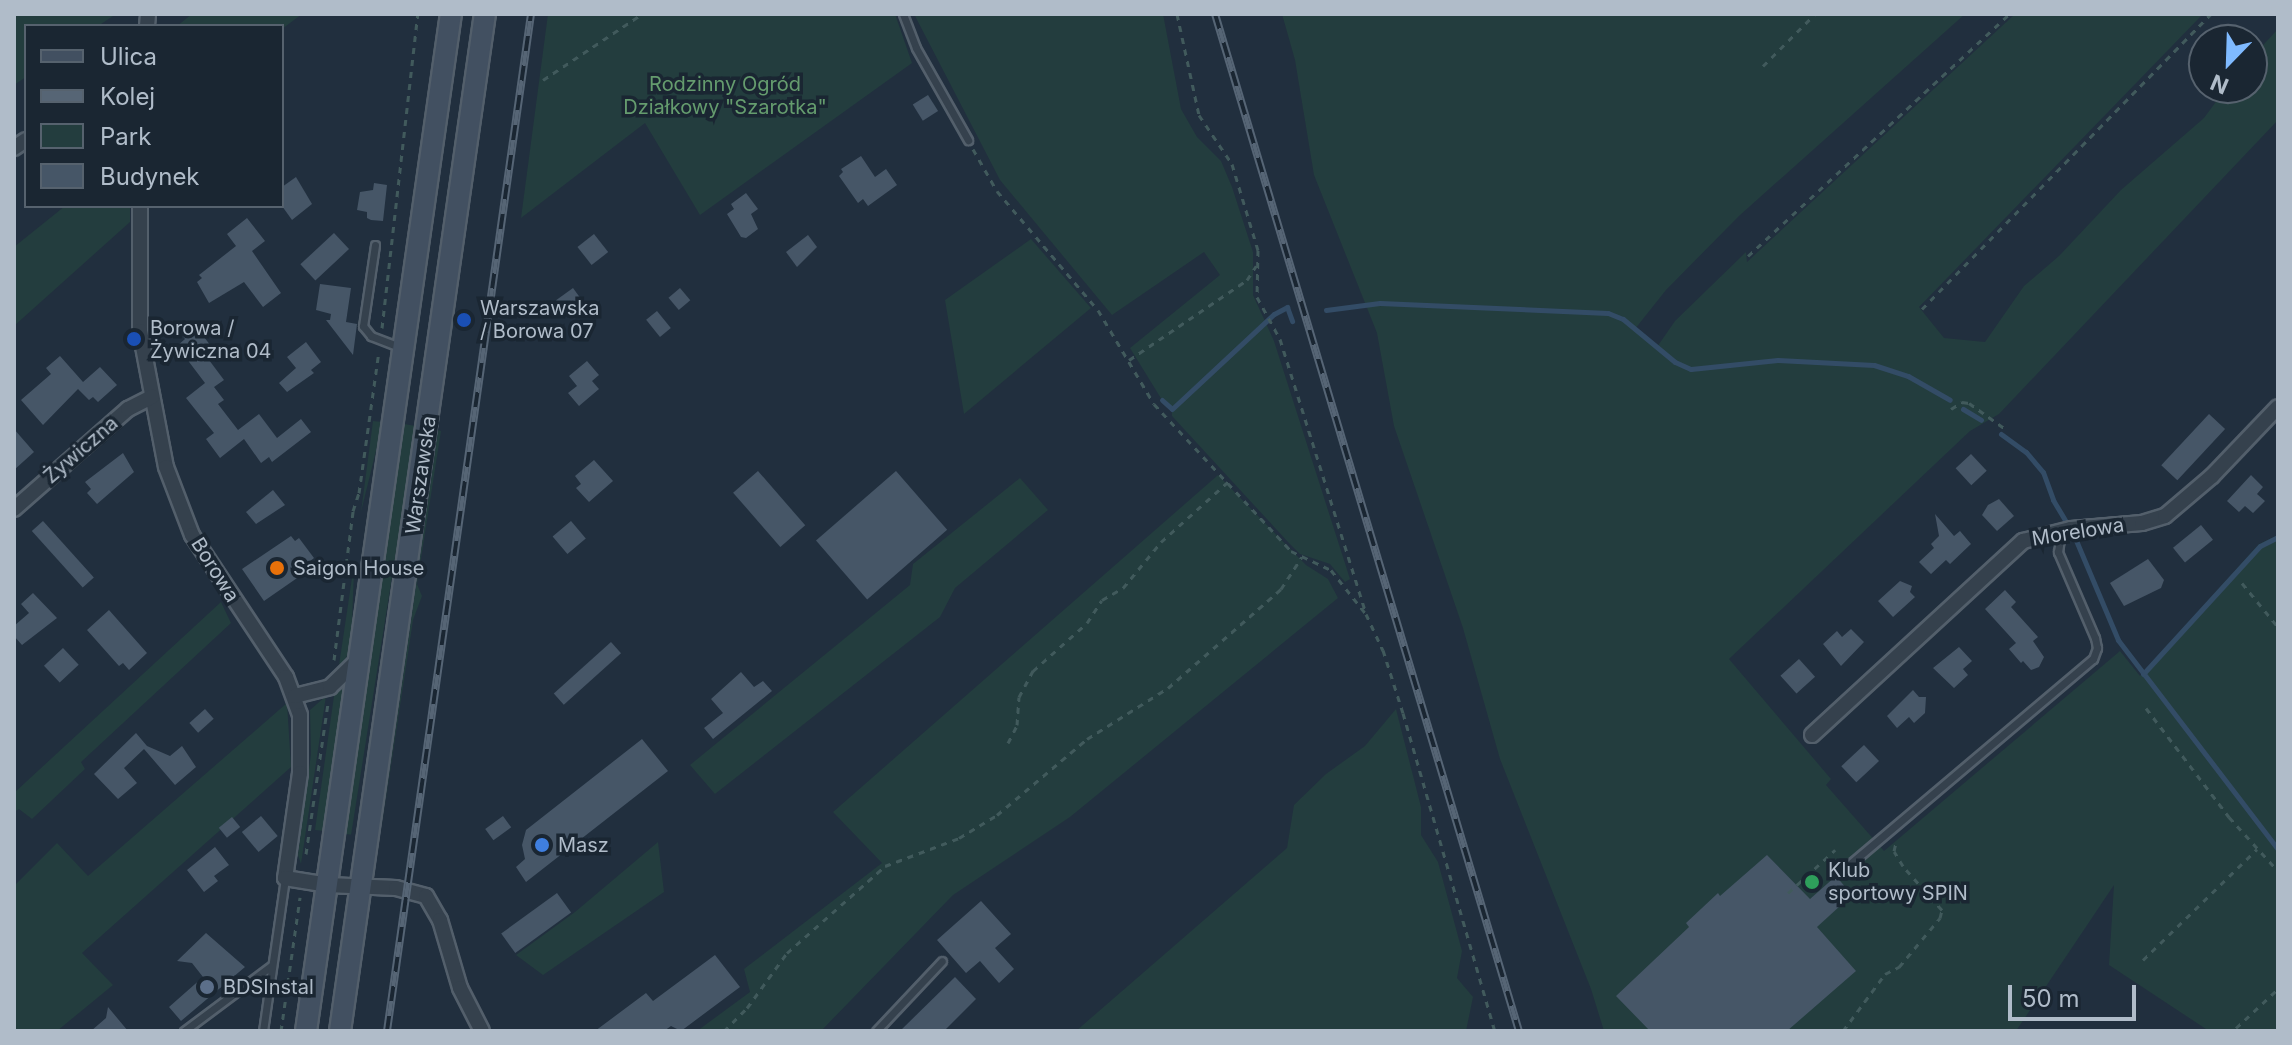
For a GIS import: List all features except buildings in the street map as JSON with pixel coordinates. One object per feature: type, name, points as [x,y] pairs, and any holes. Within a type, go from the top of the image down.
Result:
[{"type":"main road","name":"Warszawska","points":[[306,1031],[451,14]]},
{"type":"main road","name":"Warszawska","points":[[340,1031],[485,14]]},
{"type":"street","name":"Borowa","points":[[140,208],[138,298],[166,467],[192,535],[295,696],[303,748],[285,878]]},
{"type":"street","name":"Żywiczna","points":[[14,509],[128,409],[152,397]]},
{"type":"street","name":"Morelowa","points":[[1812,735],[2023,541],[2037,535],[2061,534],[2071,529],[2142,523],[2165,516],[2212,476],[2278,407]]},
{"type":"street","points":[[295,696],[330,687],[359,659]]},
{"type":"street","points":[[285,878],[328,885],[362,883],[418,893],[431,902],[440,920],[460,988],[482,1031]]},
{"type":"lane","points":[[903,14],[916,48],[968,140]]},
{"type":"lane","points":[[375,245],[363,326],[371,336],[403,348]]},
{"type":"lane","points":[[1850,864],[2093,659],[2097,648],[2095,638],[2058,552],[2061,534]]},
{"type":"lane","points":[[263,1031],[285,878]]},
{"type":"lane","points":[[876,1031],[942,961]]},
{"type":"lane","points":[[184,1031],[271,966]]},
{"type":"path","points":[[543,80],[642,14]]},
{"type":"path","points":[[1177,14],[1199,115],[1232,164],[1258,250],[1257,297],[1280,339],[1366,614],[1383,650],[1495,1031]]},
{"type":"path","points":[[1763,66],[1815,14]]},
{"type":"path","points":[[1748,256],[2009,14]]},
{"type":"path","points":[[1922,309],[2211,14]]},
{"type":"path","points":[[968,140],[997,191],[1098,310],[1154,404],[1291,551],[1331,570],[1366,614]]},
{"type":"path","points":[[1129,360],[1247,280],[1258,263]]},
{"type":"path","points":[[1951,409],[1969,403],[2004,428]]},
{"type":"path","points":[[1008,743],[1017,725],[1019,697],[1033,671],[1087,623],[1102,600],[1123,588],[1161,542],[1229,481]]},
{"type":"path","points":[[724,1031],[747,1008],[787,953],[885,866],[959,838],[997,815],[1087,739],[1168,688],[1281,589],[1302,557]]},
{"type":"path","points":[[2242,583],[2278,627]]},
{"type":"path","points":[[306,856],[329,694]]},
{"type":"path","points":[[2146,708],[2257,849],[2278,871]]},
{"type":"path","points":[[1843,1031],[1885,974],[1899,967],[1940,918],[1942,910],[1903,866],[1894,851],[1900,820]]},
{"type":"path","points":[[2143,960],[2257,849]]},
{"type":"path","points":[[1788,893],[1835,850]]},
{"type":"path","points":[[281,1031],[300,892]]},
{"type":"path","points":[[2236,1028],[2278,989]]},
{"type":"green space","points":[[14,14],[116,14],[101,24],[24,24],[24,78],[14,85]]},
{"type":"green space","points":[[192,14],[302,14],[284,28],[284,24],[180,24]]},
{"type":"green space","name":"Rodzinny Ogród Działkowy \"Szarotka\"","points":[[548,14],[895,14],[912,63],[700,215],[645,123],[521,218]]},
{"type":"green space","points":[[914,14],[1163,14],[1181,109],[1197,137],[1221,161],[1232,187],[1253,252],[1253,295],[1274,341],[1350,579],[1345,582],[1330,564],[1300,554],[1288,542],[1172,416],[1172,409],[1162,400],[1130,348],[1220,275],[1204,252],[1112,315],[1000,180]]},
{"type":"green space","points":[[1282,14],[1965,14],[1739,216],[1666,290],[1635,329],[1657,347],[1675,321],[1746,252],[1747,262],[2015,14],[2203,14],[2193,24],[2188,24],[2188,29],[1919,307],[1944,338],[1985,342],[2024,286],[2059,256],[2121,190],[2204,118],[2214,104],[2268,104],[2268,40],[2278,29],[2278,120],[1999,414],[1970,431],[1729,659],[1831,779],[1826,785],[1884,851],[2120,651],[2140,676],[2259,544],[2278,535],[2278,1031],[2209,1031],[2109,965],[2114,885],[2016,1031],[1604,1031],[1591,989],[1500,759],[1463,628],[1394,426],[1377,333],[1314,175],[1295,60]]},
{"type":"green space","points":[[63,208],[130,208],[130,222],[14,326],[14,247]]},
{"type":"green space","points":[[1031,239],[1091,308],[964,414],[945,300]]},
{"type":"green space","points":[[373,421],[383,422],[361,512]]},
{"type":"green space","points":[[404,424],[416,426],[351,835],[339,833]]},
{"type":"green space","points":[[438,430],[441,431],[417,584],[422,596],[413,620],[380,839]]},
{"type":"green space","points":[[1218,475],[1306,565],[1328,579],[1338,598],[1070,817],[953,895],[821,1031],[697,1031],[750,992],[744,969],[882,863],[833,812]]},
{"type":"green space","points":[[1020,478],[1048,510],[955,588],[940,617],[715,794],[690,765],[910,585],[913,564]]},
{"type":"green space","points":[[353,571],[351,649],[338,672]]},
{"type":"green space","points":[[221,602],[231,623],[81,762],[85,769],[32,819],[19,809],[14,812],[14,793]]},
{"type":"green space","points":[[342,685],[345,689],[324,831],[315,830],[335,689]]},
{"type":"green space","points":[[326,696],[301,864],[298,855],[311,754],[310,710]]},
{"type":"green space","points":[[287,703],[291,767],[82,953],[113,985],[57,1031],[14,1031],[14,886],[57,843],[88,876]]},
{"type":"green space","points":[[1396,709],[1421,807],[1421,835],[1438,862],[1462,951],[1457,978],[1473,997],[1466,1031],[1076,1031],[1287,848],[1294,805],[1326,774],[1365,746]]},
{"type":"green space","points":[[658,842],[664,892],[543,975],[516,955],[575,912]]},
{"type":"waterway","points":[[1326,310],[1380,303],[1608,313],[1623,319],[1675,362],[1691,369],[1778,360],[1874,365],[1908,376],[1950,400]]},
{"type":"waterway","points":[[1162,400],[1172,409],[1274,314],[1287,307],[1292,321]]},
{"type":"waterway","points":[[1963,409],[1981,420]]},
{"type":"waterway","points":[[2001,434],[2026,452],[2043,472],[2053,500],[2065,520]]},
{"type":"waterway","points":[[2143,674],[2260,546],[2278,537]]},
{"type":"waterway","points":[[2075,538],[2118,640],[2278,849]]},
{"type":"railway","points":[[387,1031],[531,14]]},
{"type":"railway","points":[[1215,14],[1519,1031]]},
{"type":"place","name":"Warszawska / Borowa 07","points":[[464,320]]},
{"type":"place","name":"Borowa / Żywiczna 04","points":[[134,339]]},
{"type":"place","name":"Saigon House","points":[[277,568]]},
{"type":"place","name":"Masz","points":[[542,845]]},
{"type":"place","name":"Klub sportowy SPIN","points":[[1812,882]]},
{"type":"place","name":"BDSInstal","points":[[207,987]]}]
